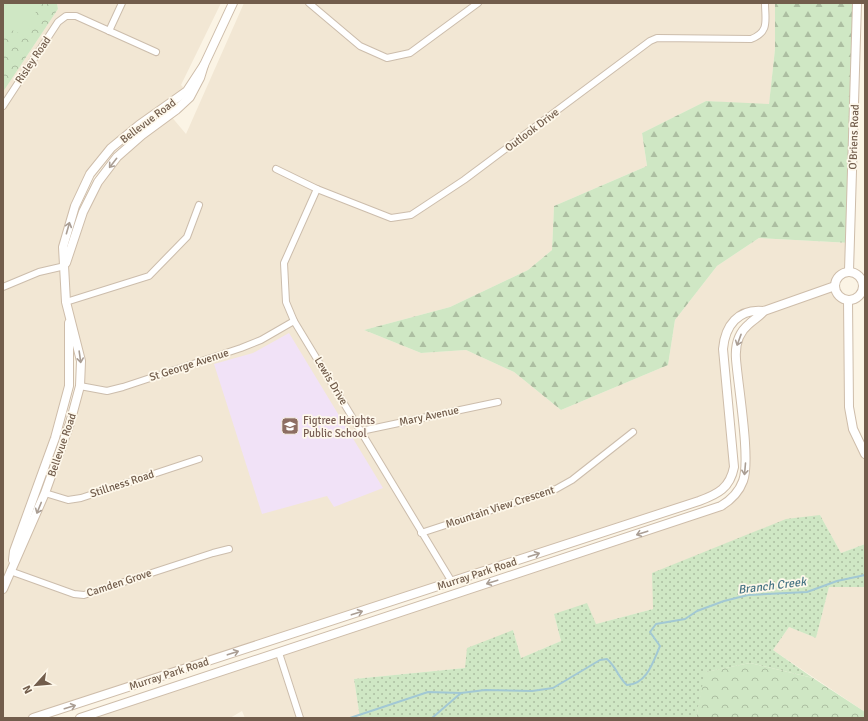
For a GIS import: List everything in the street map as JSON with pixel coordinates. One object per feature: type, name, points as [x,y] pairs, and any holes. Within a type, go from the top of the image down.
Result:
[{"type":"street","points":[[122,3],[109,31],[156,52]]},
{"type":"street","name":"Bellevue Road","points":[[3,589],[45,492],[70,423],[80,386],[81,361],[66,302],[63,247],[75,206],[90,174],[117,144],[139,125],[187,91],[204,65],[232,3]]},
{"type":"street","points":[[309,3],[360,46],[387,58],[410,53],[478,3]]},
{"type":"street","name":"Outlook Drive","points":[[276,169],[317,189],[391,218],[411,215],[464,180],[657,38],[751,39],[760,36],[765,30],[765,3]]},
{"type":"street","name":"O'Briens Road","points":[[849,271],[857,3]]},
{"type":"street","name":"Risley Road","points":[[3,106],[58,22],[66,16],[76,16],[109,31]]},
{"type":"street","name":"Lewis Drive","points":[[317,189],[284,263],[286,302],[294,321],[452,582]]},
{"type":"street","points":[[66,302],[149,276],[187,237],[199,205]]},
{"type":"street","points":[[3,286],[39,272],[65,266]]},
{"type":"street","points":[[849,271],[860,276],[863,285],[861,294],[848,300],[838,293],[835,286],[839,276],[849,271]]},
{"type":"street","name":"Murray Park Road","points":[[80,718],[714,509],[728,502],[739,489],[746,468],[736,359],[737,343],[744,329],[764,311],[835,286]]},
{"type":"street","points":[[848,300],[849,407],[853,429],[865,454]]},
{"type":"street","name":"Murray Park Road","points":[[33,718],[87,702],[692,504],[719,493],[729,481],[734,467],[724,362],[724,339],[729,326],[733,321],[756,310],[764,311]]},
{"type":"street","name":"Bellevue Road","points":[[11,568],[14,551],[55,438],[70,386],[70,320]]},
{"type":"street","name":"St George Avenue","points":[[80,386],[107,391],[123,387],[241,348],[261,340],[294,321]]},
{"type":"street","name":"Mary Avenue","points":[[361,431],[498,402]]},
{"type":"street","name":"Mountain View Crescent","points":[[421,533],[556,489],[572,480],[633,432]]},
{"type":"street","name":"Stillness Road","points":[[45,492],[68,500],[81,498],[199,459]]},
{"type":"street","points":[[719,493],[728,502]]},
{"type":"street","name":"Camden Grove","points":[[11,568],[74,594],[84,596],[212,553],[229,549]]},
{"type":"street","points":[[279,653],[300,718]]},
{"type":"street","points":[[87,702],[90,715]]},
{"type":"shaded area","points":[[57,3],[221,3],[181,85],[187,91],[139,125],[90,174],[63,247],[65,265],[83,211],[117,157],[170,115],[186,134],[244,3],[775,3],[775,49],[769,105],[706,101],[642,133],[647,166],[554,206],[552,250],[528,270],[450,307],[364,330],[421,353],[466,350],[514,372],[561,410],[668,365],[675,320],[717,266],[759,238],[851,243],[851,271],[835,286],[848,300],[849,407],[865,454],[865,544],[841,553],[820,515],[653,609],[596,624],[554,614],[561,641],[521,658],[513,630],[465,668],[354,679],[360,718],[245,718],[242,711],[230,718],[80,718],[721,506],[743,481],[737,343],[763,312],[743,315],[726,333],[734,467],[719,493],[33,718],[3,718],[3,92],[58,9]],"holes":[[[70,321],[81,361],[70,423],[13,563],[69,386]]]},
{"type":"shaded area","name":"Figtree Heights Public School","points":[[289,333],[383,488],[334,507],[327,496],[262,514],[214,364],[253,353]]},
{"type":"shaded area","points":[[829,587],[865,587],[865,712],[773,650],[789,627],[816,638]]},
{"type":"green space","points":[[3,3],[57,3],[58,9],[3,92]]},
{"type":"green space","points":[[3,3],[40,3],[25,36],[3,26]]},
{"type":"green space","points":[[775,3],[857,3],[851,243],[759,238],[717,266],[675,320],[668,365],[561,410],[514,372],[466,350],[421,353],[364,330],[450,307],[528,270],[552,250],[554,206],[647,166],[642,133],[706,101],[769,104],[775,49]]},
{"type":"green space","points":[[820,515],[841,553],[865,544],[865,587],[829,587],[816,638],[789,627],[773,650],[813,678],[750,663],[706,672],[696,718],[360,718],[354,679],[465,668],[467,648],[513,630],[521,658],[561,641],[554,614],[587,603],[596,624],[653,609],[652,573],[786,519]]},
{"type":"green space","points":[[750,663],[813,678],[865,712],[865,718],[696,718],[705,672]]},
{"type":"waterway","name":"Branch Creek","points":[[432,718],[461,693],[485,690],[532,691],[553,688],[600,660],[607,659],[627,685],[634,684],[640,681],[648,671],[660,646],[650,632],[656,624],[685,619],[697,611],[724,601],[748,595],[807,592],[837,581],[865,575]]},
{"type":"waterway","points":[[350,718],[428,692],[461,693]]},
{"type":"place","name":"Figtree Heights Public School","points":[[290,426]]}]
